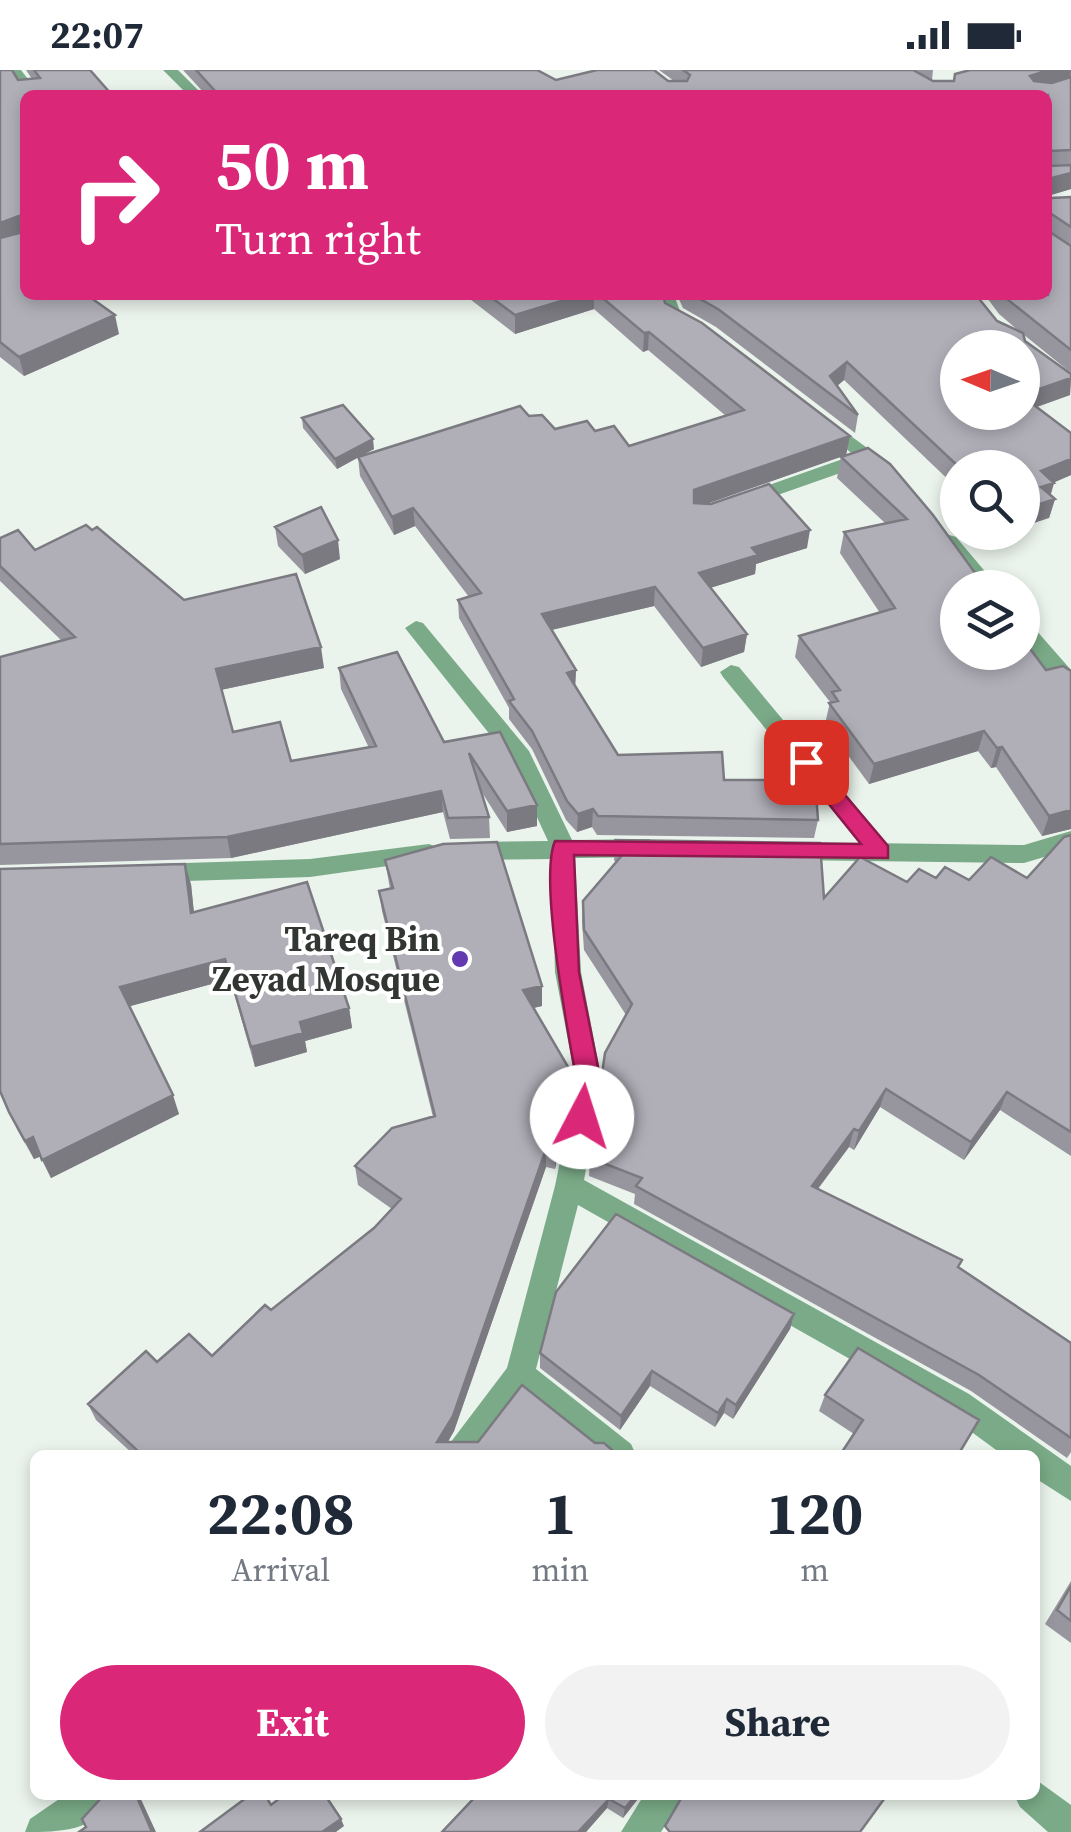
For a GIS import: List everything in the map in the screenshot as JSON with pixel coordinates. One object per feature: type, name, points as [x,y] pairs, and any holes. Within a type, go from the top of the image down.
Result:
[{"type":"street","points":[[13,70],[29,90]]},
{"type":"street","points":[[170,70],[191,90]]},
{"type":"street","points":[[667,300],[672,314],[708,334]]},
{"type":"street","points":[[805,409],[895,478]]},
{"type":"street","points":[[719,509],[868,456]]},
{"type":"street","points":[[930,519],[974,570]]},
{"type":"street","points":[[416,628],[522,757],[563,847],[568,972],[589,1082],[569,1186],[520,1375],[461,1450]]},
{"type":"street","points":[[1040,648],[1071,684]]},
{"type":"street","points":[[731,672],[880,852]]},
{"type":"street","points":[[761,850],[1024,854],[1071,840]]},
{"type":"street","points":[[136,874],[310,868],[428,853],[563,847],[682,849]]},
{"type":"street","points":[[569,1186],[958,1404],[1022,1450]]},
{"type":"street","points":[[520,1375],[614,1450]]},
{"type":"street","points":[[1040,1463],[1071,1485]]},
{"type":"street","points":[[42,1832],[88,1800]]},
{"type":"street","points":[[639,1832],[662,1800]]},
{"type":"street","points":[[1038,1800],[1071,1828]]},
{"type":"building","points":[[0,70],[12,70],[18,80],[40,78],[34,70],[90,70],[108,90],[20,90],[20,217],[0,223]]},
{"type":"building","points":[[196,70],[537,70],[556,80],[597,70],[654,70],[668,81],[687,81],[690,75],[683,70],[913,70],[933,81],[954,81],[955,74],[970,70],[1049,70],[1030,76],[1034,81],[1052,83],[1071,77],[1071,150],[1052,151],[1052,90],[214,90]]},
{"type":"building","points":[[1071,165],[1071,173],[1052,178],[1052,166]]},
{"type":"building","points":[[1071,197],[1071,227],[1052,214],[1052,198]]},
{"type":"building","points":[[20,233],[20,300],[94,300],[115,315],[19,357],[0,342],[0,238]]},
{"type":"building","points":[[1052,233],[1071,246],[1071,350],[1008,300],[1052,300]]},
{"type":"building","points":[[495,300],[564,300],[515,315]]},
{"type":"building","points":[[605,300],[664,300],[702,323],[850,436],[694,490],[694,503],[711,504],[769,484],[810,530],[752,548],[758,555],[699,573],[747,634],[703,648],[655,587],[542,614],[576,670],[567,673],[618,755],[722,752],[724,780],[815,780],[818,820],[598,816],[593,809],[578,814],[567,801],[532,731],[509,701],[514,699],[458,600],[481,593],[413,508],[392,517],[358,457],[520,406],[529,416],[542,415],[555,429],[587,421],[595,431],[614,426],[629,446],[744,410],[649,332],[644,333]]},
{"type":"building","points":[[702,300],[980,300],[997,321],[1016,330],[940,330],[940,430],[1040,430],[1040,410],[1071,433],[1071,459],[1041,471],[1054,483],[1041,487],[1055,499],[1040,504],[1040,450],[941,450],[847,362],[830,376],[858,415]]},
{"type":"building","points":[[1040,352],[1071,374],[1071,378],[1040,389]]},
{"type":"building","points":[[343,405],[373,439],[335,459],[302,418]]},
{"type":"building","points":[[868,448],[890,464],[940,525],[940,550],[958,550],[973,570],[940,570],[940,670],[1040,670],[1040,662],[1046,670],[1063,666],[1071,671],[1071,810],[1049,816],[1002,747],[997,748],[984,731],[874,764],[829,703],[838,701],[832,692],[840,690],[799,636],[895,608],[844,532],[907,519],[841,457]]},
{"type":"building","points":[[321,507],[338,540],[302,555],[275,527]]},
{"type":"building","points":[[86,525],[92,530],[97,527],[184,600],[296,574],[321,647],[216,669],[233,732],[280,722],[291,761],[376,746],[339,668],[397,652],[444,742],[500,732],[537,805],[507,811],[469,753],[489,817],[448,818],[441,791],[227,837],[0,844],[0,657],[75,637],[0,566],[0,538],[18,530],[35,550]]},
{"type":"building","points":[[1071,835],[1071,1132],[1007,1092],[971,1142],[886,1089],[859,1131],[854,1129],[812,1186],[962,1260],[958,1267],[1071,1343],[1071,1438],[979,1375],[636,1186],[642,1178],[590,1158],[605,1053],[632,1004],[584,930],[583,901],[624,853],[616,840],[820,843],[824,898],[860,857],[907,882],[919,869],[936,878],[945,867],[969,880],[991,857],[1027,878],[1064,837]]},
{"type":"building","points":[[497,842],[542,986],[523,990],[571,1072],[555,1150],[546,1149],[453,1416],[437,1442],[478,1442],[522,1385],[595,1443],[604,1443],[612,1450],[137,1450],[88,1404],[146,1351],[157,1362],[189,1334],[212,1356],[265,1305],[271,1310],[374,1228],[401,1199],[355,1166],[392,1128],[435,1116],[379,891],[393,888],[385,860],[443,844]]},
{"type":"building","points":[[185,864],[191,913],[307,882],[349,1008],[300,1022],[303,1033],[251,1047],[225,959],[120,987],[173,1095],[42,1160],[33,1137],[25,1141],[0,1091],[0,869]]},
{"type":"building","points":[[616,1214],[794,1314],[736,1405],[727,1399],[718,1413],[652,1371],[621,1416],[540,1353],[556,1292]]},
{"type":"building","points":[[858,1348],[979,1420],[961,1450],[843,1450],[863,1420],[825,1395]]},
{"type":"building","points":[[1071,1586],[1071,1621],[1057,1610]]},
{"type":"building","points":[[99,1800],[138,1800],[152,1832],[79,1832],[86,1827],[82,1819]]},
{"type":"building","points":[[243,1800],[268,1800],[271,1805],[278,1800],[328,1800],[341,1819],[322,1832],[200,1832]]},
{"type":"building","points":[[472,1800],[608,1800],[578,1832],[442,1832]]},
{"type":"building","points":[[611,1800],[632,1800],[625,1808]]},
{"type":"building","points":[[680,1800],[883,1800],[860,1832],[670,1832],[665,1826]]},
{"type":"place","name":"Tareq Bin Zeyad Mosque","points":[[460,959]]},
{"type":"route","points":[[582,1117],[589,1082],[568,972],[563,847],[880,852],[806,762]]}]
